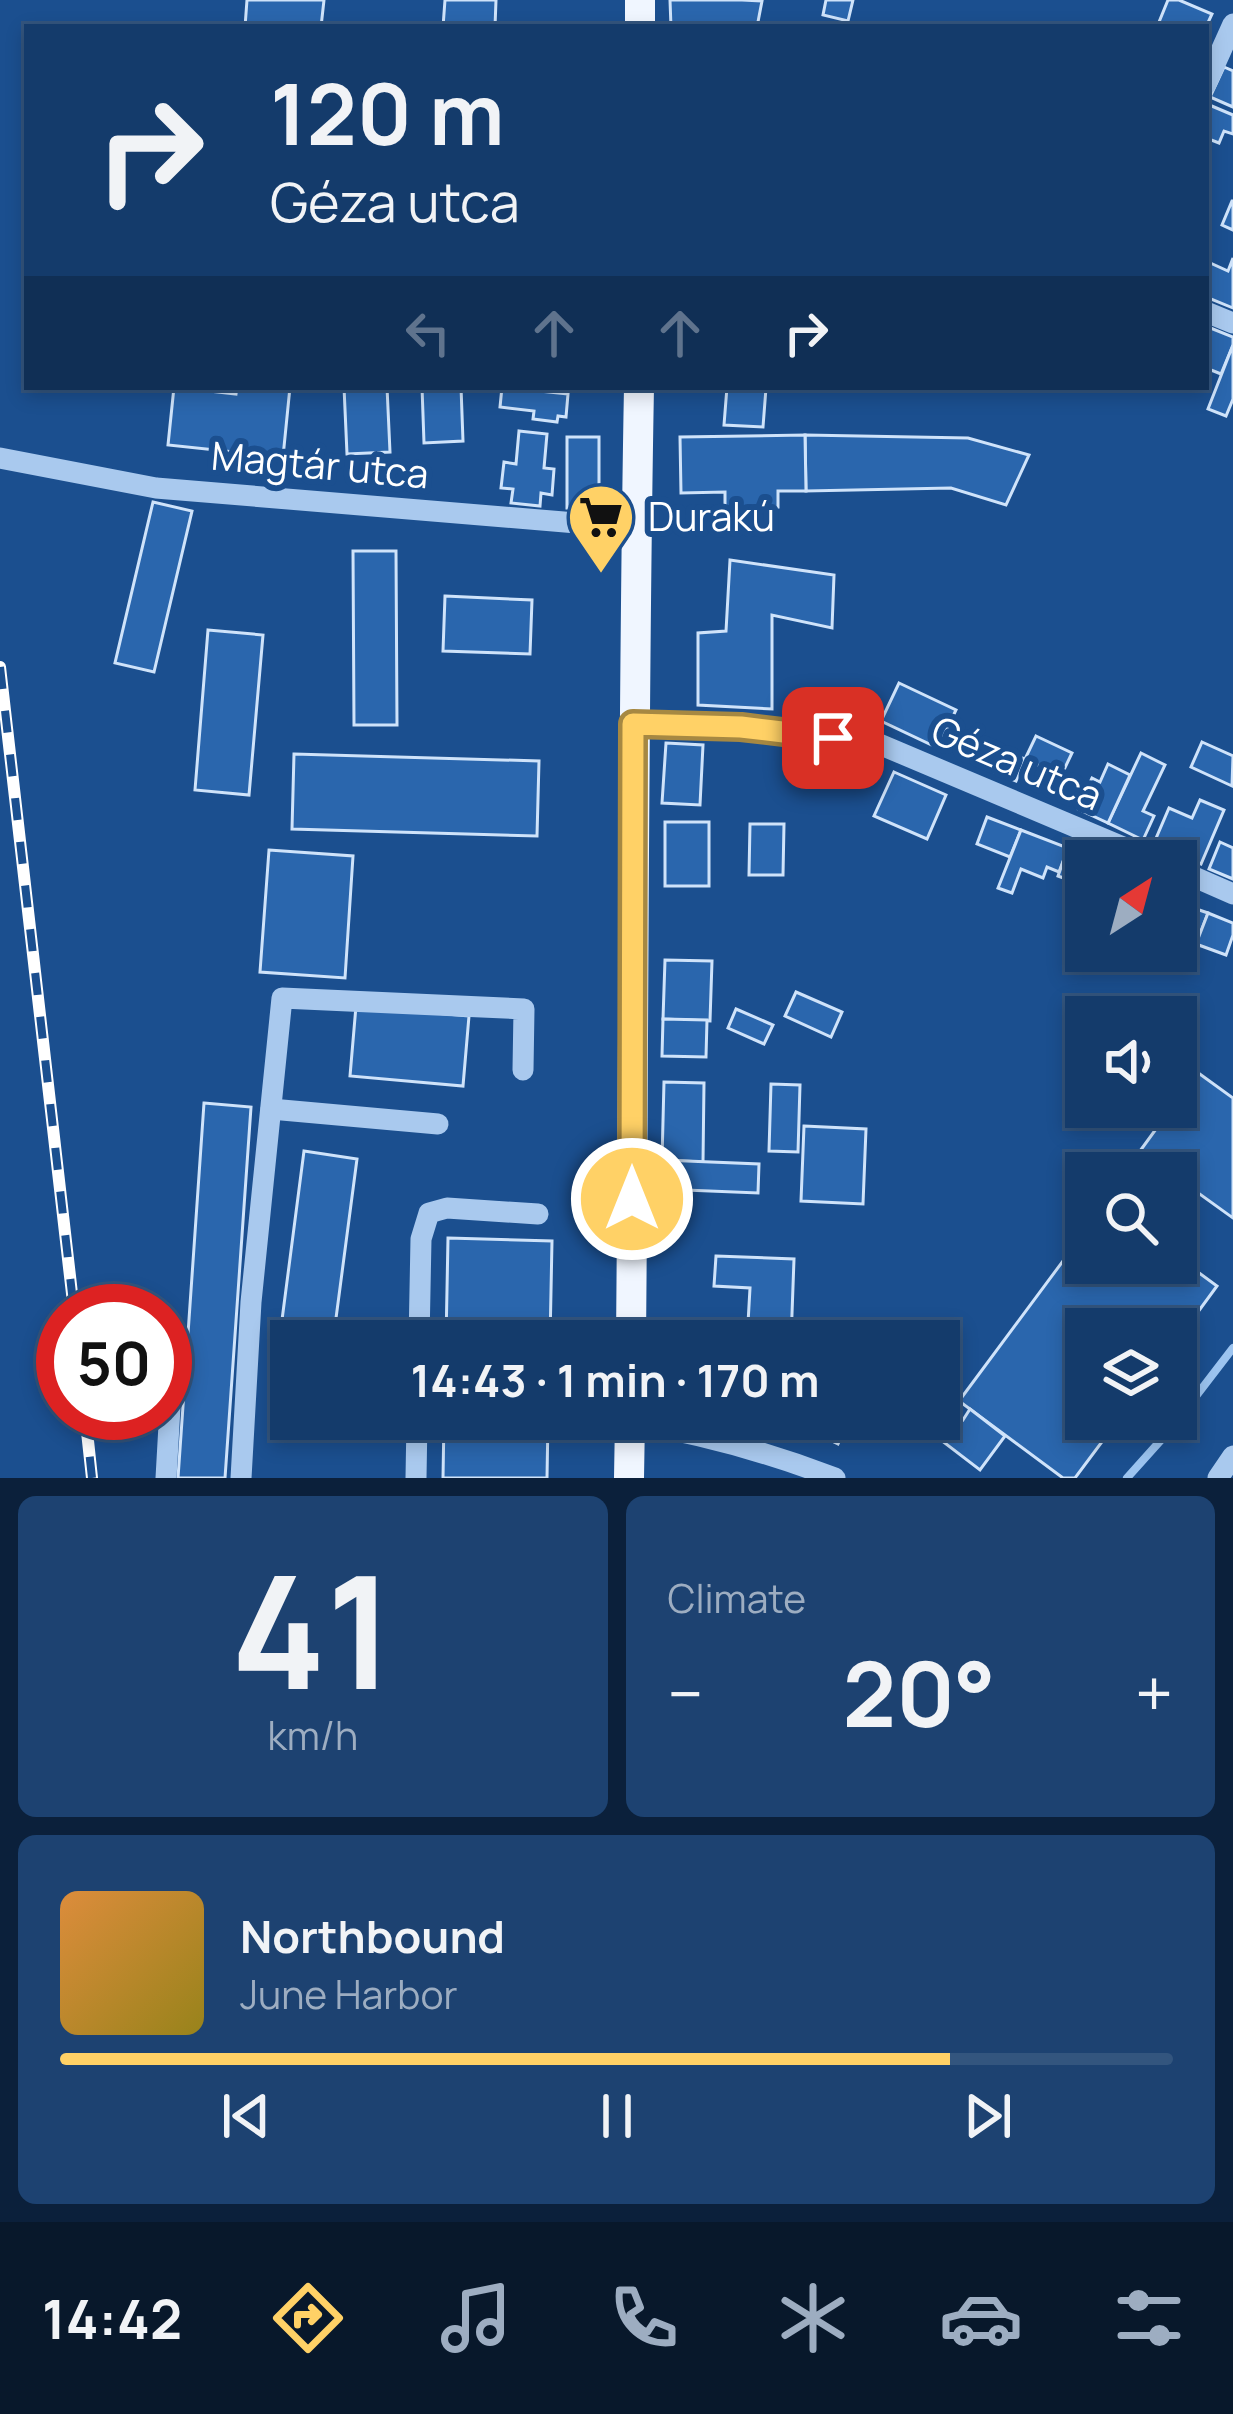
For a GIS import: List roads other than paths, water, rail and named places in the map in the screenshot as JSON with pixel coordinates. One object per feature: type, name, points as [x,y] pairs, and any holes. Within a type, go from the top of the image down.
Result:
[{"type":"main road","points":[[631,1320],[639,390]]},
{"type":"main road","points":[[629,1478],[630,1440]]},
{"type":"street","points":[[1209,77],[1233,24]]},
{"type":"street","name":"Magtár utca","points":[[0,458],[156,488],[637,529]]},
{"type":"street","name":"Géza utca","points":[[633,724],[741,727],[879,744],[1106,840]]},
{"type":"street","points":[[1197,878],[1233,893]]},
{"type":"street","points":[[241,1478],[251,1302],[282,998],[524,1009],[523,1070]]},
{"type":"street","points":[[271,1109],[438,1124]]},
{"type":"street","points":[[419,1320],[421,1239],[429,1214],[447,1208],[538,1214]]},
{"type":"street","points":[[166,1478],[168,1440]]},
{"type":"street","points":[[416,1478],[417,1440]]},
{"type":"street","points":[[719,1440],[836,1478]]},
{"type":"street","points":[[1218,1478],[1233,1456]]},
{"type":"waterway","points":[[1127,1478],[1233,1348]]},
{"type":"railway","points":[[0,667],[71,1284]]},
{"type":"railway","points":[[88,1440],[92,1478]]},
{"type":"place","name":"Durakú","points":[[601,576]]}]
